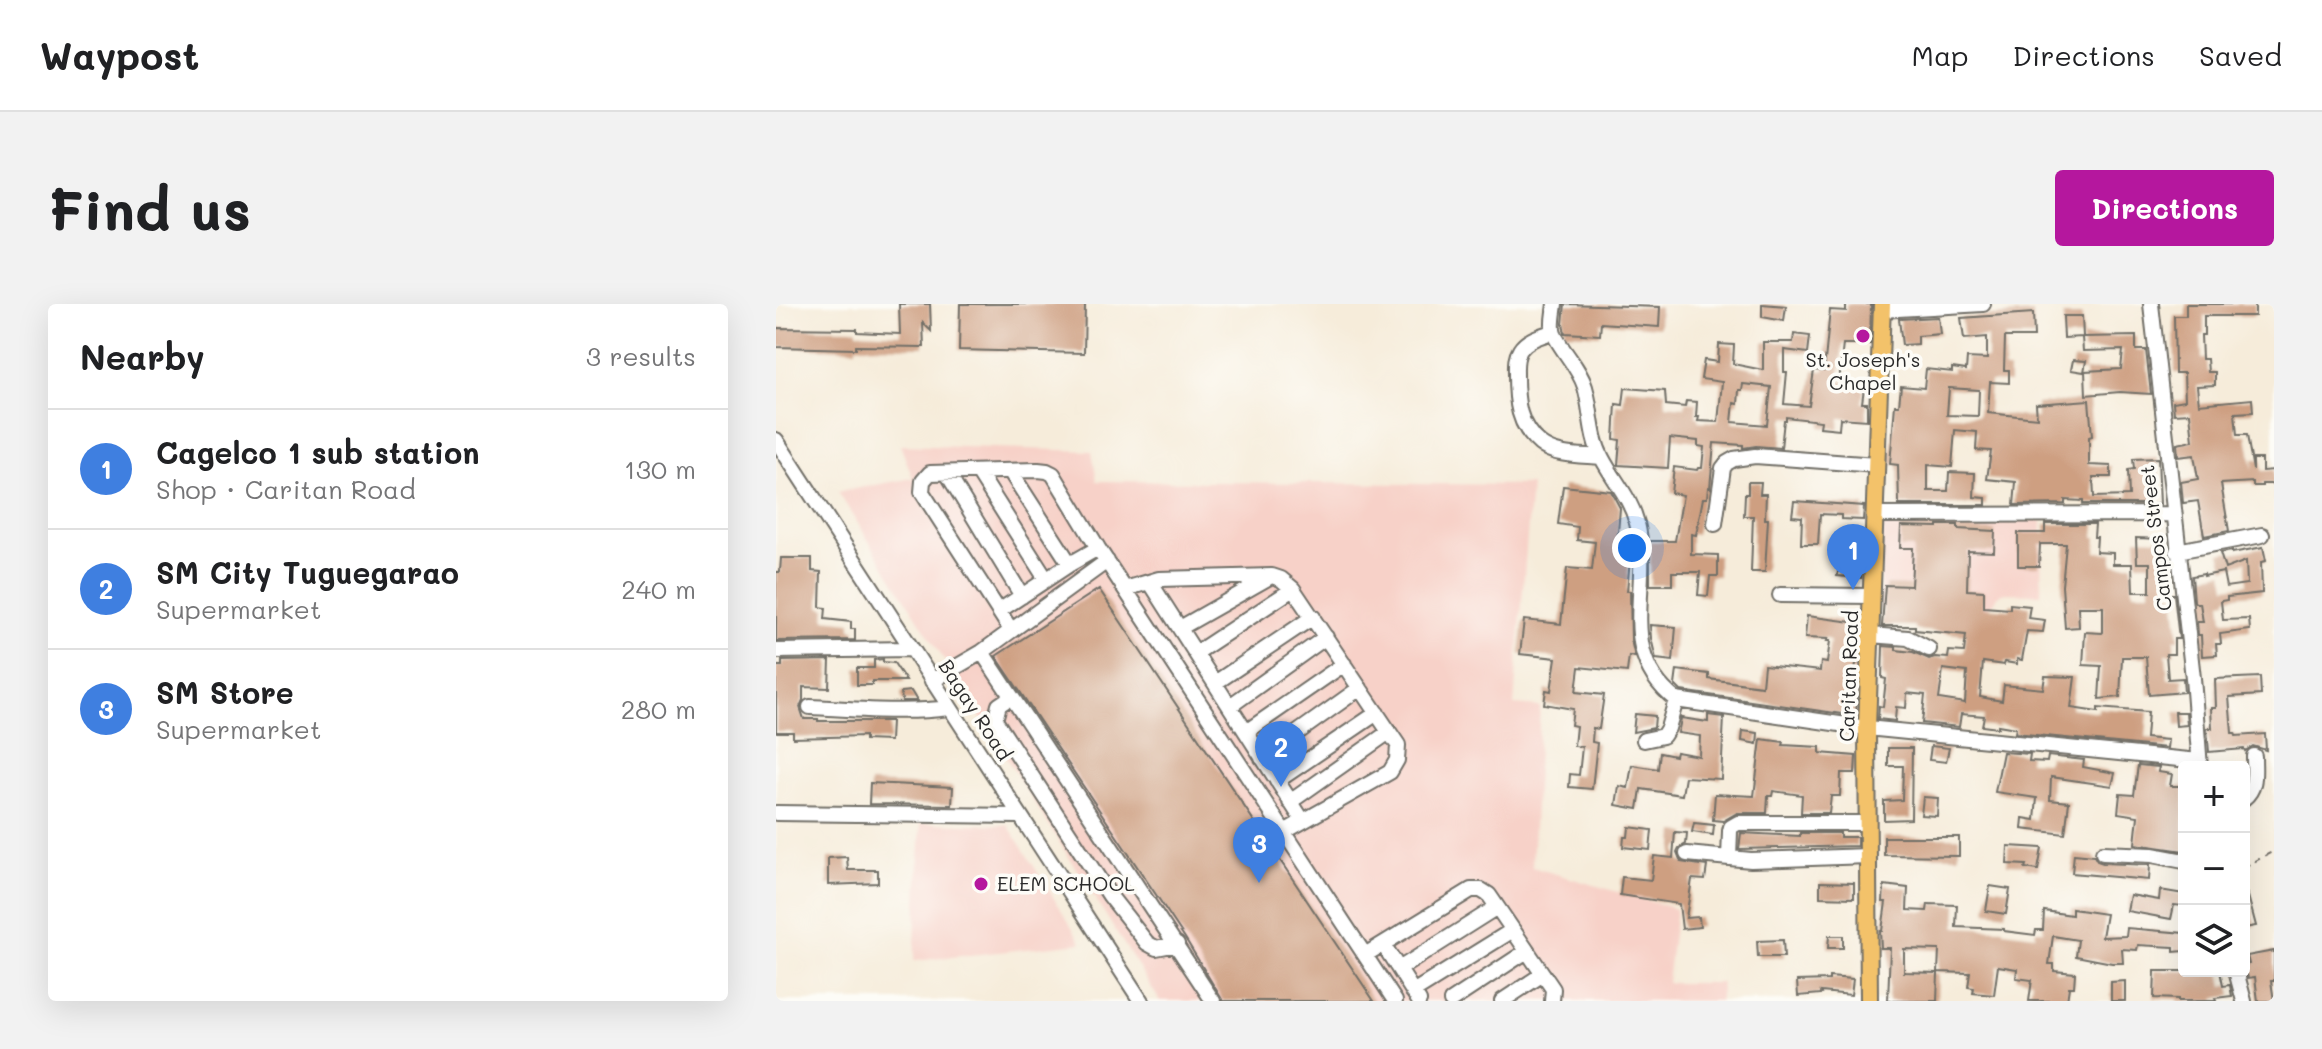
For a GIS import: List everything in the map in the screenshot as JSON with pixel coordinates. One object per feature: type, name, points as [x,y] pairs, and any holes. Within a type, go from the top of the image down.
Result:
[{"type":"main road","name":"Caritan Road","points":[[1869,1001],[1867,728],[1882,307]]},
{"type":"street","points":[[1555,304],[1552,332],[1581,376],[1601,457],[1625,491],[1638,526],[1642,655],[1660,688],[1676,700],[1867,728],[2178,762]]},
{"type":"street","points":[[1882,307],[1983,304]]},
{"type":"street","name":"Campos Street","points":[[2151,304],[2193,678],[2199,761]]},
{"type":"street","points":[[1552,332],[1534,339],[1522,348],[1516,359],[1516,399],[1520,415],[1527,430],[1542,446],[1560,453],[1601,457]]},
{"type":"street","name":"Bagay Road","points":[[776,440],[1141,1001]]},
{"type":"street","points":[[1715,524],[1723,468],[1734,459],[1755,456],[1876,465]]},
{"type":"street","points":[[1011,630],[922,492],[923,481],[930,473],[1038,470],[1053,474],[1098,548],[1395,1001]]},
{"type":"street","points":[[1010,471],[1070,564]]},
{"type":"street","points":[[978,472],[1046,579]]},
{"type":"street","points":[[947,473],[1022,596]]},
{"type":"street","points":[[1874,515],[2173,514]]},
{"type":"street","points":[[2177,551],[2262,535]]},
{"type":"street","points":[[999,611],[1098,548]]},
{"type":"street","points":[[932,681],[982,652],[1107,561]]},
{"type":"street","points":[[1125,589],[1159,579],[1272,576],[1281,579],[1293,589],[1313,617],[1398,745],[1397,760],[1390,772],[1284,832]]},
{"type":"street","points":[[1180,628],[1272,576]]},
{"type":"street","points":[[1150,582],[1303,821]]},
{"type":"street","points":[[1196,653],[1293,589]]},
{"type":"street","points":[[1780,595],[1871,596]]},
{"type":"street","points":[[1215,683],[1313,617]]},
{"type":"street","points":[[1870,635],[1908,638],[1929,649]]},
{"type":"street","points":[[1230,706],[1326,637]]},
{"type":"street","points":[[776,651],[911,649]]},
{"type":"street","points":[[982,652],[1213,1001]]},
{"type":"street","points":[[1246,732],[1344,664]]},
{"type":"street","points":[[1262,758],[1360,688]]},
{"type":"street","points":[[1011,697],[999,705],[995,720],[1110,896],[1147,943],[1156,948],[1177,944]]},
{"type":"street","points":[[1644,740],[1663,736],[1676,700]]},
{"type":"street","points":[[810,707],[884,710],[949,708]]},
{"type":"street","points":[[1277,781],[1377,713]]},
{"type":"street","points":[[1290,802],[1389,732]]},
{"type":"street","points":[[2250,792],[2255,780],[2254,756]]},
{"type":"street","points":[[776,813],[1019,816]]},
{"type":"street","points":[[1729,858],[1731,827],[1738,823],[1868,823]]},
{"type":"street","points":[[2103,853],[2152,855],[2178,860]]},
{"type":"street","points":[[1687,854],[1751,860],[1868,856]]},
{"type":"street","points":[[1365,955],[1471,890],[1481,890],[1489,895],[1553,989],[1552,1001]]},
{"type":"street","points":[[1399,969],[1497,907]]},
{"type":"street","points":[[1383,944],[1416,996],[1513,930]]},
{"type":"street","points":[[1451,1001],[1527,951]]},
{"type":"street","points":[[1502,1001],[1543,974]]},
{"type":"street","points":[[2238,977],[2244,1001]]},
{"type":"path","points":[[2250,864],[2274,851]]},
{"type":"shaded area","points":[[900,445],[1092,451],[1097,481],[1531,485],[1514,705],[1540,707],[1532,867],[1676,909],[1667,983],[1722,983],[1719,1001],[1160,1001],[838,492],[913,478]]},
{"type":"shaded area","points":[[2042,520],[2041,594],[2001,593],[1987,609],[1879,608],[1883,521]]},
{"type":"shaded area","name":"ELEM SCHOOL","points":[[921,823],[1008,825],[1082,943],[914,961]]},
{"type":"building","points":[[899,304],[930,304],[931,331],[923,323],[924,347],[776,347],[776,328],[857,329],[857,332],[900,334]]},
{"type":"building","points":[[960,304],[1085,304],[1084,353],[959,350]]},
{"type":"building","points":[[1565,304],[1660,307],[1659,327],[1601,323],[1600,335],[1565,333]]},
{"type":"building","points":[[1762,304],[1786,306],[1784,321],[1762,317]]},
{"type":"building","points":[[1846,304],[1871,304],[1870,344],[1843,344],[1840,373],[1840,381],[1859,383],[1858,388],[1864,388],[1862,403],[1867,403],[1867,420],[1840,418],[1839,429],[1820,427],[1821,421],[1786,417],[1781,448],[1743,448],[1743,445],[1714,443],[1710,488],[1707,498],[1703,498],[1696,535],[1691,534],[1691,554],[1718,555],[1718,576],[1710,576],[1708,596],[1698,595],[1700,572],[1672,572],[1672,585],[1650,585],[1650,541],[1675,541],[1683,495],[1671,493],[1674,467],[1702,468],[1704,447],[1698,446],[1698,441],[1670,438],[1668,468],[1618,465],[1620,440],[1614,439],[1616,404],[1623,405],[1625,388],[1665,391],[1666,405],[1685,407],[1686,401],[1697,402],[1698,421],[1718,422],[1722,382],[1701,379],[1704,360],[1718,362],[1719,344],[1734,345],[1733,364],[1763,370],[1763,342],[1793,342],[1794,334],[1810,336],[1808,353],[1784,350],[1784,372],[1787,372],[1784,404],[1809,406],[1814,370],[1824,371],[1830,310],[1846,311]],"holes":[[[1743,384],[1771,387],[1767,425],[1732,422],[1734,403],[1738,404],[1739,390],[1742,390]]]},
{"type":"building","points":[[2186,304],[2255,304],[2255,316],[2204,316],[2202,359],[2207,359],[2208,372],[2215,372],[2215,385],[2197,386],[2199,404],[2252,399],[2253,412],[2235,413],[2237,435],[2247,435],[2253,470],[2253,459],[2262,459],[2262,471],[2274,470],[2274,484],[2221,484],[2229,531],[2204,536],[2198,501],[2183,503],[2181,482],[2198,479],[2194,455],[2178,457],[2177,444],[2193,441],[2190,413],[2174,414],[2173,402],[2185,400],[2184,373],[2175,373],[2174,316],[2186,316]]},
{"type":"building","points":[[2033,313],[2034,337],[2005,337],[2004,370],[2009,370],[2009,383],[1990,382],[1988,413],[2037,418],[2036,404],[2089,400],[2092,436],[2089,437],[2089,465],[2111,466],[2111,477],[2093,477],[2094,497],[2129,496],[2128,470],[2134,469],[2133,459],[2158,458],[2160,504],[2083,504],[2083,501],[2065,500],[2065,504],[2014,505],[2016,482],[1987,479],[1991,451],[1976,450],[1977,432],[1955,430],[1952,467],[1928,465],[1928,491],[1948,491],[1949,472],[1975,473],[1974,497],[1986,498],[1986,505],[1899,505],[1898,465],[1890,464],[1895,405],[1899,405],[1901,386],[1924,388],[1926,369],[1966,370],[1967,358],[1987,359],[1987,337],[1964,339],[1961,318]],"holes":[[[1949,388],[1979,390],[1978,416],[1947,415]]]},
{"type":"building","points":[[2063,316],[2082,316],[2083,337],[2136,336],[2136,350],[2146,350],[2151,394],[2120,392],[2086,395],[2085,371],[2121,369],[2123,350],[2083,351],[2082,337],[2064,338]]},
{"type":"building","points":[[1938,317],[1940,334],[1918,336],[1918,344],[1902,345],[1899,319]]},
{"type":"building","points":[[2073,360],[2086,361],[2084,372],[2071,370]]},
{"type":"building","points":[[1748,482],[1761,482],[1760,494],[1766,494],[1765,572],[1751,572],[1753,516],[1744,516]]},
{"type":"building","points":[[1563,486],[1611,491],[1620,508],[1617,544],[1631,548],[1627,591],[1630,591],[1631,640],[1635,657],[1629,656],[1627,672],[1579,667],[1576,692],[1604,695],[1599,729],[1593,728],[1592,742],[1597,743],[1592,789],[1569,787],[1570,774],[1579,775],[1582,747],[1574,746],[1576,726],[1571,725],[1573,709],[1544,704],[1546,690],[1551,691],[1556,658],[1520,654],[1524,620],[1561,624],[1567,568],[1592,570],[1595,542],[1577,540],[1578,527],[1558,524]]},
{"type":"building","points":[[1794,501],[1864,506],[1863,520],[1820,514],[1818,544],[1801,544],[1802,517],[1792,516]]},
{"type":"building","points":[[2045,524],[2095,524],[2096,552],[2113,553],[2113,564],[2132,564],[2133,592],[2150,592],[2150,563],[2137,563],[2136,538],[2164,539],[2167,594],[2174,594],[2179,639],[2174,639],[2174,654],[2166,654],[2168,679],[2183,678],[2184,692],[2149,695],[2146,657],[2122,657],[2120,697],[2099,699],[2101,666],[2083,665],[2085,632],[2103,632],[2103,607],[2078,607],[2079,627],[2065,628],[2062,586],[2066,544],[2040,544],[2039,566],[2018,566],[2018,533],[2045,533]]},
{"type":"building","points":[[1958,525],[1958,529],[1995,531],[1994,552],[1968,551],[1967,590],[1984,591],[1984,607],[2010,609],[2010,604],[2030,606],[2028,618],[2045,620],[2043,632],[2027,631],[2022,660],[2017,659],[2017,664],[1983,662],[1980,697],[2002,701],[2004,685],[2043,689],[2045,676],[2075,677],[2071,708],[2098,712],[2098,708],[2148,712],[2146,738],[2168,740],[2167,748],[2015,733],[2016,728],[1982,726],[1984,716],[1961,714],[1959,727],[1922,723],[1925,695],[1907,693],[1906,708],[1896,707],[1895,721],[1878,719],[1879,706],[1883,707],[1886,679],[1882,678],[1883,646],[1896,647],[1896,650],[1913,652],[1929,659],[1948,658],[1949,651],[1964,652],[1966,635],[1915,630],[1915,626],[1882,626],[1885,585],[1911,586],[1913,548],[1900,548],[1901,526]],"holes":[[[1943,669],[1967,672],[1965,703],[1939,699]]]},
{"type":"building","points":[[2263,547],[2266,561],[2261,562],[2262,593],[2227,597],[2227,600],[2221,601],[2223,620],[2249,619],[2250,630],[2220,634],[2221,644],[2216,644],[2217,655],[2202,656],[2197,622],[2203,622],[2200,603],[2194,601],[2192,576],[2223,572],[2226,587],[2247,584],[2246,561],[2225,569],[2220,553]]},
{"type":"building","points":[[1842,555],[1861,557],[1861,578],[1837,576]]},
{"type":"building","points":[[781,558],[812,558],[812,571],[821,572],[820,607],[826,608],[825,619],[851,622],[855,640],[776,641],[776,572],[780,572]]},
{"type":"building","points":[[1099,589],[1374,1001],[1223,1001],[1185,938],[996,656]]},
{"type":"building","points":[[1807,616],[1860,623],[1858,663],[1852,693],[1857,694],[1856,716],[1681,691],[1675,685],[1677,670],[1709,674],[1709,679],[1762,686],[1764,665],[1820,671],[1821,662],[1827,663],[1830,641],[1805,638]]},
{"type":"building","points":[[1650,625],[1676,627],[1673,661],[1656,659]]},
{"type":"building","points":[[883,659],[883,662],[894,663],[906,681],[872,681],[872,685],[857,685],[857,668],[874,668],[874,660]]},
{"type":"building","points":[[830,660],[829,688],[803,687],[800,707],[804,719],[891,721],[890,741],[865,740],[865,736],[793,738],[793,732],[776,732],[776,666],[782,666],[782,661]]},
{"type":"building","points":[[2260,677],[2261,695],[2229,697],[2232,733],[2236,736],[2265,734],[2266,750],[2253,746],[2245,751],[2209,752],[2207,728],[2212,728],[2211,708],[2216,708],[2215,679]]},
{"type":"building","points":[[911,691],[917,701],[902,701],[901,692]]},
{"type":"building","points":[[2175,712],[2186,712],[2187,725],[2176,726]]},
{"type":"building","points":[[1635,714],[1655,716],[1654,728],[1633,732]]},
{"type":"building","points":[[1708,715],[1724,717],[1721,779],[1685,777],[1682,795],[1641,789],[1638,809],[1616,805],[1619,786],[1628,788],[1632,765],[1658,769],[1660,753],[1699,756],[1700,736],[1678,733],[1681,718],[1708,722]]},
{"type":"building","points":[[1743,731],[1758,733],[1757,744],[1742,741]]},
{"type":"building","points":[[1761,739],[1784,742],[1783,745],[1820,747],[1820,753],[1856,756],[1855,773],[1841,773],[1840,796],[1831,796],[1829,813],[1801,813],[1802,795],[1773,791],[1772,796],[1768,796],[1767,813],[1737,813],[1723,821],[1713,820],[1715,794],[1754,796]]},
{"type":"building","points":[[1931,746],[1949,748],[1946,762],[1929,760]]},
{"type":"building","points":[[1888,748],[1912,748],[1911,819],[1884,820],[1884,801],[1902,800],[1903,766],[1888,766]]},
{"type":"building","points":[[2003,752],[2030,754],[2029,761],[2047,762],[2048,756],[2084,760],[2083,767],[2115,773],[2112,786],[2051,777],[2050,800],[2069,802],[2065,834],[2022,829],[2023,818],[2035,820],[2037,798],[1995,792]]},
{"type":"building","points":[[2138,765],[2159,767],[2158,772],[2172,774],[2170,786],[2178,786],[2178,850],[2135,844],[2138,816],[2118,813],[2120,794],[2134,795]]},
{"type":"building","points":[[870,783],[953,787],[952,805],[869,804]]},
{"type":"building","points":[[1923,797],[1938,798],[1937,816],[1921,815]]},
{"type":"building","points":[[1694,823],[1714,825],[1713,835],[1692,832]]},
{"type":"building","points":[[1629,827],[1652,830],[1650,850],[1623,847]]},
{"type":"building","points":[[1675,832],[1687,833],[1686,844],[1677,852],[1681,862],[1707,866],[1705,880],[1692,879],[1686,918],[1699,917],[1700,927],[1682,929],[1679,904],[1620,895],[1622,877],[1651,880],[1654,856],[1673,858]]},
{"type":"building","points":[[1741,833],[1800,836],[1800,833],[1840,833],[1840,837],[1857,837],[1857,846],[1739,849]]},
{"type":"building","points":[[1884,837],[1959,837],[1959,856],[1884,855]]},
{"type":"building","points":[[2008,846],[2042,848],[2038,870],[2025,868],[2026,865],[2007,864]]},
{"type":"building","points":[[2074,854],[2094,856],[2103,863],[2150,865],[2149,880],[2072,873]]},
{"type":"building","points":[[847,857],[848,870],[878,870],[878,883],[828,885],[828,858]]},
{"type":"building","points":[[1820,882],[1854,883],[1854,898],[1820,897]]},
{"type":"building","points":[[1884,885],[1908,888],[1907,910],[1927,911],[1928,904],[1957,905],[1956,927],[2004,929],[2035,935],[2036,930],[2043,930],[2044,911],[2072,915],[2072,909],[2106,914],[2102,937],[2126,936],[2127,928],[2178,932],[2178,952],[2174,952],[2174,947],[2138,945],[2137,950],[2122,949],[2123,963],[2112,963],[2076,956],[2078,940],[2053,936],[2049,964],[2054,964],[2054,971],[2075,973],[2074,987],[2069,987],[2067,1001],[2029,1001],[2032,980],[2016,978],[2017,969],[1998,966],[1994,995],[1973,993],[1974,988],[1968,987],[1970,973],[1938,972],[1939,950],[1904,949],[1904,972],[1938,973],[1937,1001],[1888,1001],[1890,948],[1881,948],[1880,931],[1886,902],[1883,902]]},
{"type":"building","points":[[1990,886],[2010,889],[2006,914],[1986,911]]},
{"type":"building","points":[[2160,890],[2178,893],[2178,905],[2174,905],[2171,919],[2127,911],[2130,895],[2159,900]]},
{"type":"building","points":[[2250,903],[2256,926],[2250,927]]},
{"type":"building","points":[[1829,936],[1843,936],[1843,948],[1828,948]]},
{"type":"building","points":[[1783,940],[1784,957],[1758,957],[1757,941]]},
{"type":"building","points":[[2274,951],[2274,981],[2271,981],[2274,1001],[2258,1001],[2255,977],[2248,977],[2250,955]]},
{"type":"building","points":[[2155,971],[2178,971],[2178,977],[2221,977],[2223,986],[2230,985],[2232,996],[2215,998],[2216,1001],[2154,998]]},
{"type":"building","points":[[1829,977],[1853,979],[1851,995],[1821,992],[1798,996],[1797,981],[1829,980]]},
{"type":"building","points":[[2125,981],[2125,1001],[2111,1001],[2111,982]]},
{"type":"place","name":"St. Joseph's Chapel","points":[[1863,336]]},
{"type":"place","name":"Cagelco 1 sub station","points":[[1853,590]]},
{"type":"place","name":"SM City Tuguegarao","points":[[1281,787]]},
{"type":"place","name":"SM Store","points":[[1259,883]]},
{"type":"place","name":"ELEM SCHOOL","points":[[981,884]]}]
